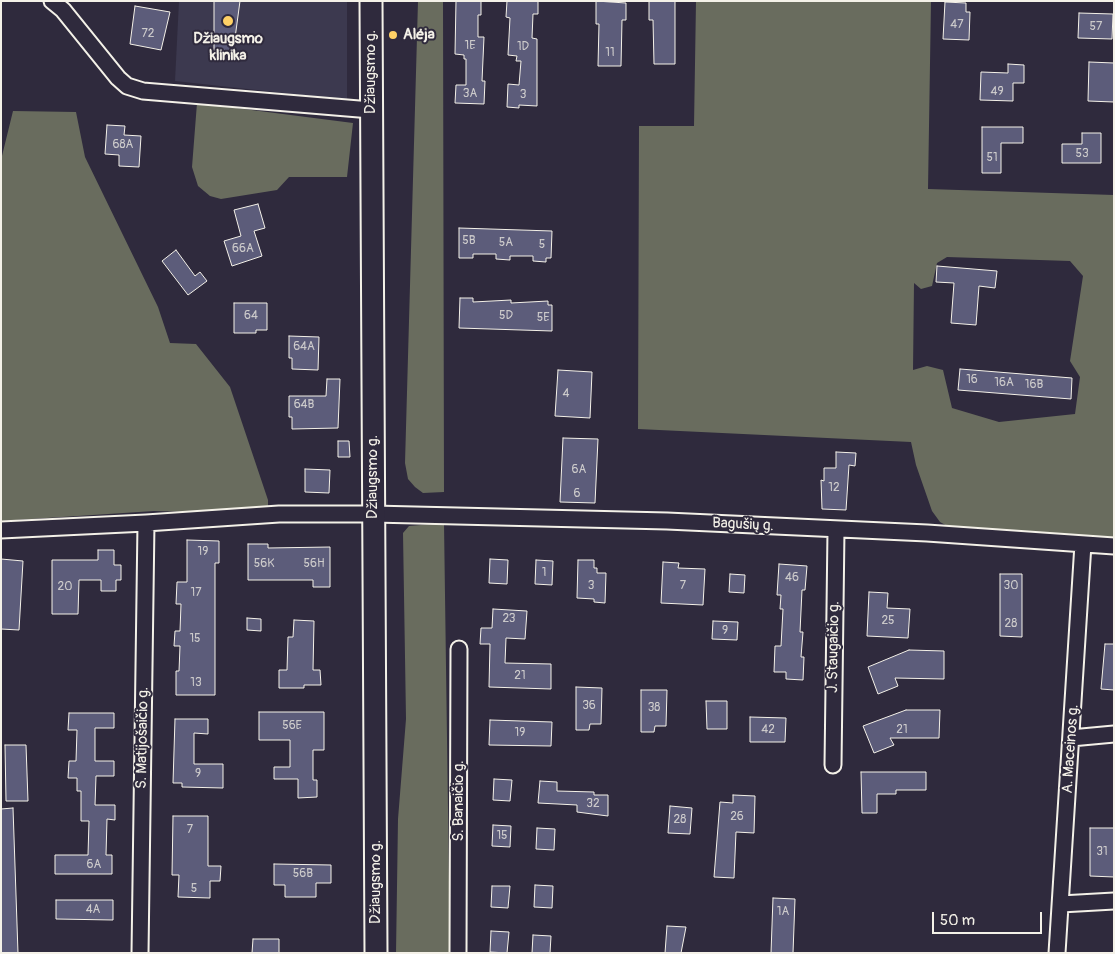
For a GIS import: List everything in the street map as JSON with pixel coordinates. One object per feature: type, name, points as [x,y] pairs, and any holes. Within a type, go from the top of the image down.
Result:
[{"type":"street","points":[[52,1],[63,10],[118,78],[127,86],[143,90],[371,110]]},
{"type":"street","name":"Džiaugsmo g.","points":[[370,1],[376,953]]},
{"type":"street","name":"Bagušių g.","points":[[1,530],[279,514],[373,514],[668,521],[927,533],[1114,546]]},
{"type":"street","name":"S. Matijošaičio g.","points":[[140,953],[146,523]]},
{"type":"street","name":"J. Staugaičio g.","points":[[833,765],[836,530]]},
{"type":"street","name":"A. Maceinos g.","points":[[1057,953],[1084,544]]},
{"type":"street","name":"S. Banaičio g.","points":[[458,953],[459,649]]},
{"type":"street","points":[[1071,738],[1114,734]]},
{"type":"street","points":[[1061,904],[1114,901]]},
{"type":"shaded area","points":[[179,1],[347,1],[347,100],[175,81]]},
{"type":"green space","points":[[418,1],[443,1],[444,492],[423,493],[408,479],[405,463]]},
{"type":"green space","points":[[696,1],[931,1],[928,189],[1114,195],[1114,539],[949,527],[940,522],[932,511],[916,465],[911,442],[638,429],[639,126],[694,126]],"holes":[[[947,257],[1070,261],[1083,276],[1070,361],[1080,377],[1075,414],[999,422],[952,408],[943,370],[927,366],[913,370],[914,283],[921,289],[932,286],[937,263]]]},
{"type":"green space","points":[[197,103],[353,123],[347,177],[289,177],[277,190],[221,199],[210,196],[198,186],[192,167]]},
{"type":"green space","points":[[13,111],[76,112],[85,157],[158,307],[170,343],[196,344],[230,387],[268,500],[268,508],[236,513],[154,511],[1,521],[1,160]]},
{"type":"green space","points":[[444,523],[450,953],[396,953],[398,819],[406,719],[403,533],[409,526]]},
{"type":"building","points":[[214,1],[240,1],[233,53],[214,51]]},
{"type":"building","points":[[456,1],[481,1],[481,15],[478,15],[478,37],[484,37],[482,81],[485,81],[484,104],[455,103],[456,85],[466,85],[466,59],[464,59],[464,55],[455,54]]},
{"type":"building","points":[[507,1],[538,1],[538,14],[533,14],[532,38],[537,39],[537,106],[519,105],[519,108],[507,107],[508,84],[519,85],[521,61],[516,61],[517,56],[508,55],[510,18],[506,17]]},
{"type":"building","points":[[596,1],[626,3],[626,20],[622,20],[621,66],[598,66],[599,24],[596,24]]},
{"type":"building","points":[[649,1],[675,1],[675,64],[654,64],[653,20],[649,20]]},
{"type":"building","points":[[945,2],[966,3],[966,12],[970,12],[969,40],[943,39]]},
{"type":"building","points":[[135,6],[170,12],[161,50],[130,44]]},
{"type":"building","points":[[1079,13],[1113,14],[1112,39],[1078,38]]},
{"type":"building","points":[[1089,62],[1114,63],[1114,102],[1088,101]]},
{"type":"building","points":[[1008,64],[1024,65],[1024,83],[1013,83],[1013,101],[980,100],[981,72],[1008,73]]},
{"type":"building","points":[[107,125],[125,126],[124,135],[141,136],[139,167],[119,166],[119,155],[105,154]]},
{"type":"building","points":[[982,127],[1023,127],[1023,143],[1001,143],[1001,173],[982,173]]},
{"type":"building","points":[[1082,133],[1101,133],[1101,163],[1062,163],[1062,144],[1082,144]]},
{"type":"building","points":[[258,204],[265,228],[254,231],[262,256],[232,266],[224,241],[241,236],[234,210]]},
{"type":"building","points":[[459,228],[552,231],[551,258],[546,258],[546,262],[533,261],[533,256],[510,256],[510,260],[496,259],[496,254],[473,254],[473,258],[459,258]]},
{"type":"building","points":[[176,250],[195,276],[200,272],[207,281],[188,295],[162,261]]},
{"type":"building","points":[[937,266],[997,271],[995,288],[979,286],[976,325],[951,323],[954,283],[936,282]]},
{"type":"building","points":[[460,298],[473,298],[473,302],[511,300],[511,303],[548,301],[548,305],[552,305],[552,331],[459,328]]},
{"type":"building","points":[[234,303],[267,303],[267,330],[256,330],[256,333],[234,333]]},
{"type":"building","points":[[289,336],[319,337],[318,370],[292,369],[292,358],[289,358]]},
{"type":"building","points":[[960,369],[1072,378],[1071,399],[958,390]]},
{"type":"building","points":[[558,370],[592,372],[590,418],[555,416]]},
{"type":"building","points":[[327,379],[340,379],[338,428],[292,429],[292,417],[289,417],[289,396],[326,396]]},
{"type":"building","points":[[563,438],[598,439],[595,503],[560,502]]},
{"type":"building","points":[[338,441],[349,441],[350,457],[338,457]]},
{"type":"building","points":[[836,452],[856,453],[855,466],[849,465],[846,510],[822,509],[821,480],[824,481],[824,468],[836,468]]},
{"type":"building","points":[[305,469],[330,470],[329,493],[305,492]]},
{"type":"building","points":[[187,540],[219,541],[219,563],[215,563],[215,695],[176,695],[176,671],[179,671],[180,646],[174,646],[175,631],[180,631],[181,604],[176,604],[177,582],[187,582]]},
{"type":"building","points":[[248,544],[268,544],[268,548],[330,547],[330,587],[313,587],[313,580],[248,580]]},
{"type":"building","points":[[98,550],[114,550],[114,565],[121,565],[121,580],[116,580],[116,591],[101,591],[101,580],[79,580],[78,614],[52,614],[52,560],[98,560]]},
{"type":"building","points":[[1,559],[23,561],[19,630],[1,629]]},
{"type":"building","points":[[490,559],[508,560],[507,584],[489,583]]},
{"type":"building","points":[[536,560],[553,561],[552,585],[535,584]]},
{"type":"building","points":[[578,560],[594,560],[594,568],[597,568],[597,573],[606,573],[605,603],[594,602],[594,599],[577,598]]},
{"type":"building","points":[[663,562],[679,563],[678,568],[705,569],[703,605],[661,603]]},
{"type":"building","points":[[779,564],[807,566],[805,590],[802,590],[800,632],[803,632],[801,657],[804,657],[803,680],[786,679],[786,672],[774,672],[775,646],[781,646],[783,609],[780,609],[781,595],[777,595]]},
{"type":"building","points":[[730,574],[745,575],[744,593],[729,592]]},
{"type":"building","points":[[1000,574],[1022,574],[1022,637],[1000,636]]},
{"type":"building","points":[[869,592],[888,593],[887,608],[910,609],[908,638],[867,636]]},
{"type":"building","points":[[493,609],[527,611],[525,639],[506,638],[505,663],[551,664],[551,689],[489,687],[490,644],[480,644],[481,628],[492,628]]},
{"type":"building","points":[[247,618],[261,619],[261,631],[247,630]]},
{"type":"building","points":[[294,620],[314,621],[313,670],[320,670],[321,685],[304,685],[304,688],[279,688],[279,670],[287,670],[288,637],[293,637]]},
{"type":"building","points":[[713,621],[738,622],[737,640],[712,639]]},
{"type":"building","points":[[1105,644],[1114,644],[1114,690],[1101,689]]},
{"type":"building","points":[[909,650],[944,651],[944,679],[895,678],[898,686],[878,694],[868,667]]},
{"type":"building","points":[[576,687],[602,688],[601,724],[590,724],[589,730],[576,730]]},
{"type":"building","points":[[641,690],[667,690],[666,726],[655,726],[654,732],[641,732]]},
{"type":"building","points":[[706,701],[727,701],[727,729],[707,729]]},
{"type":"building","points":[[906,710],[940,710],[939,738],[890,738],[894,745],[874,753],[863,726]]},
{"type":"building","points":[[259,712],[324,712],[324,750],[313,750],[313,780],[317,780],[317,797],[298,798],[298,779],[274,779],[274,767],[290,767],[290,740],[259,740]]},
{"type":"building","points":[[69,713],[114,713],[114,728],[95,728],[95,761],[114,761],[114,776],[96,776],[95,805],[115,805],[115,820],[107,819],[106,855],[112,855],[112,874],[55,874],[55,855],[88,855],[89,821],[81,821],[81,791],[77,791],[77,778],[68,778],[69,761],[76,761],[77,730],[68,730]]},
{"type":"building","points":[[750,717],[786,718],[785,742],[750,742]]},
{"type":"building","points":[[175,719],[208,719],[208,734],[194,733],[194,764],[223,764],[223,788],[182,787],[182,783],[173,783]]},
{"type":"building","points":[[490,720],[552,722],[551,746],[489,745]]},
{"type":"building","points":[[5,745],[26,745],[28,801],[6,801]]},
{"type":"building","points":[[861,772],[926,772],[926,790],[896,790],[896,794],[877,794],[877,813],[862,813]]},
{"type":"building","points":[[494,779],[512,780],[510,801],[493,800]]},
{"type":"building","points":[[540,781],[557,782],[557,791],[594,792],[594,795],[608,795],[608,816],[577,812],[577,805],[538,803]]},
{"type":"building","points":[[733,795],[755,796],[754,833],[736,832],[734,878],[714,877],[720,802],[733,803]]},
{"type":"building","points":[[670,806],[692,808],[690,834],[668,833]]},
{"type":"building","points":[[13,808],[18,953],[1,953],[1,809]]},
{"type":"building","points":[[173,816],[208,816],[208,866],[221,866],[220,881],[210,881],[210,898],[178,897],[179,875],[172,875]]},
{"type":"building","points":[[493,825],[511,826],[510,847],[492,846]]},
{"type":"building","points":[[537,828],[555,829],[554,850],[536,849]]},
{"type":"building","points":[[1090,828],[1114,828],[1114,877],[1090,876]]},
{"type":"building","points":[[274,864],[331,865],[331,883],[316,883],[316,897],[285,897],[285,885],[274,885]]},
{"type":"building","points":[[535,885],[553,886],[552,908],[534,907]]},
{"type":"building","points":[[492,886],[510,886],[508,908],[491,907]]},
{"type":"building","points":[[773,898],[795,899],[793,953],[771,953]]},
{"type":"building","points":[[56,900],[113,900],[113,920],[56,919]]},
{"type":"building","points":[[667,926],[686,927],[681,953],[665,953]]},
{"type":"building","points":[[491,931],[509,932],[507,953],[490,952]]},
{"type":"building","points":[[533,935],[551,936],[550,953],[532,953]]},
{"type":"building","points":[[253,939],[279,939],[279,953],[252,953]]},
{"type":"place","name":"Džiaugsmo klinika","points":[[228,21]]},
{"type":"place","name":"Alėja","points":[[393,35]]}]
